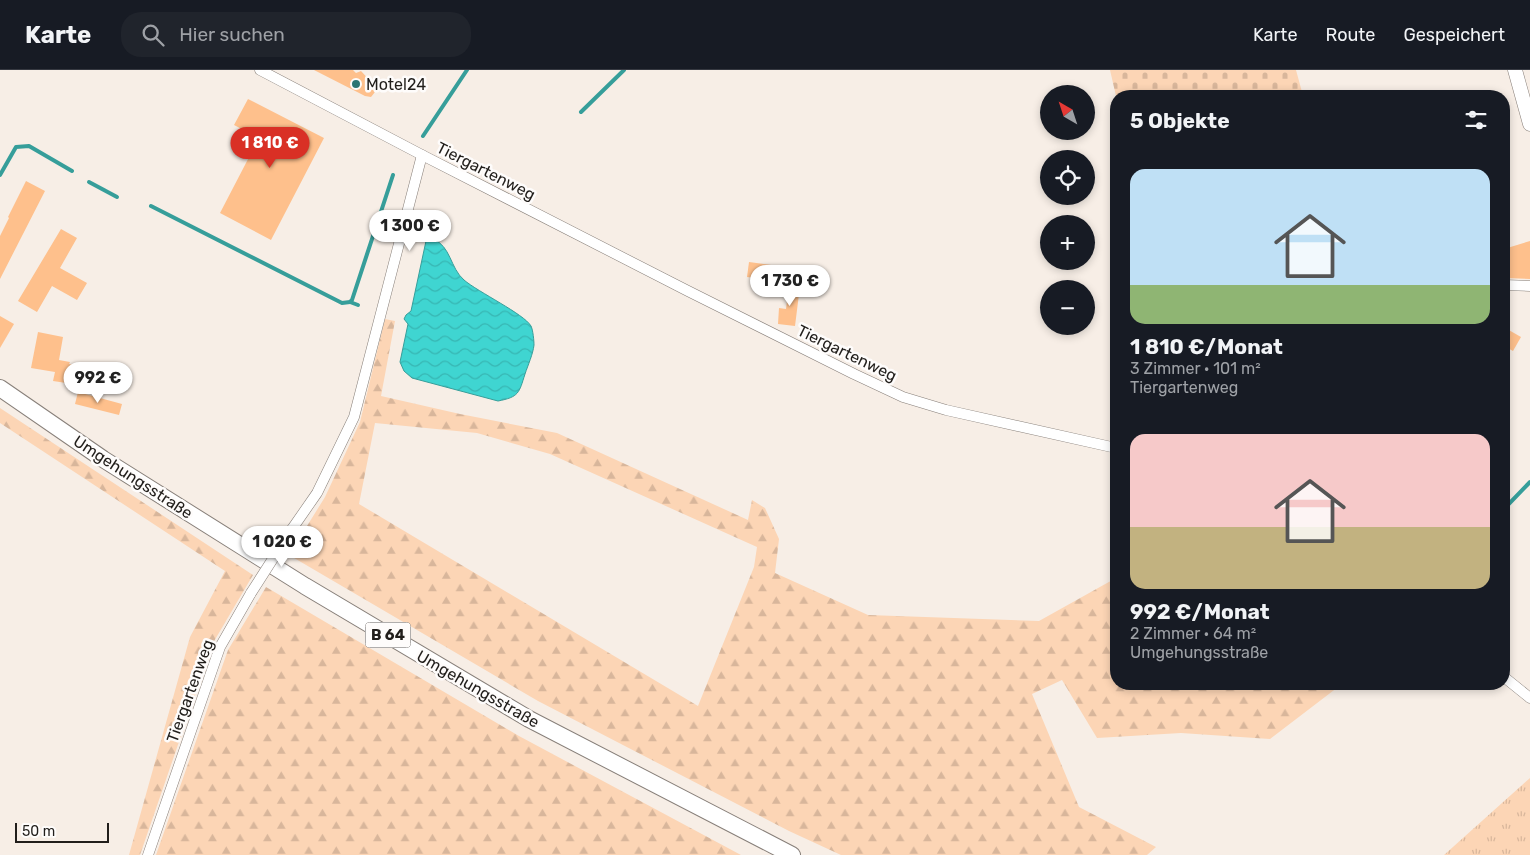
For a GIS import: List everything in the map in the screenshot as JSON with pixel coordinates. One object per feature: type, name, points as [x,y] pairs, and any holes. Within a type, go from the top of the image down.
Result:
[{"type":"main road","name":"Umgehungsstraße","points":[[0,388],[103,459],[304,586],[529,719],[792,855]]},
{"type":"street","name":"Tiergartenweg","points":[[260,70],[422,155],[795,345],[903,396],[946,410],[1110,447]]},
{"type":"street","points":[[1515,70],[1530,124]]},
{"type":"street","name":"Tiergartenweg","points":[[148,855],[220,647],[251,593],[317,493],[354,416],[422,155]]},
{"type":"street","points":[[1510,285],[1530,286]]},
{"type":"street","points":[[1510,683],[1530,698]]},
{"type":"green space","points":[[1110,70],[1296,70],[1301,90],[1115,90]]},
{"type":"green space","points":[[385,319],[395,321],[381,396],[557,433],[748,520],[752,500],[765,508],[779,539],[775,573],[868,615],[1039,621],[1110,581],[1110,690],[1334,690],[1270,739],[1181,733],[1097,738],[1062,680],[1032,694],[1079,807],[1156,847],[1147,855],[841,855],[789,831],[538,701],[289,555],[325,497],[360,422]],"holes":[[[375,423],[477,433],[550,454],[757,547],[754,567],[698,706],[359,504]]]},
{"type":"green space","points":[[0,408],[253,575],[213,643],[140,855],[129,855],[190,637],[225,571],[0,423]]},
{"type":"green space","points":[[266,587],[519,736],[741,855],[156,855],[228,650]]},
{"type":"green space","points":[[1530,778],[1530,855],[1444,855]]},
{"type":"water","points":[[433,239],[439,242],[447,252],[459,275],[464,280],[520,315],[531,326],[534,343],[533,352],[519,390],[510,398],[498,401],[412,378],[404,371],[400,362],[408,324],[404,319],[411,311],[426,241]]},
{"type":"building","name":"Motel24","points":[[314,70],[353,70],[356,73],[361,71],[374,85],[375,92],[371,97],[365,96]]},
{"type":"building","points":[[248,99],[324,138],[271,240],[220,213],[259,138],[234,125]]},
{"type":"building","points":[[26,181],[45,191],[0,279],[0,236]]},
{"type":"building","points":[[61,229],[77,238],[60,268],[87,283],[77,300],[52,286],[37,312],[18,301]]},
{"type":"building","points":[[1530,241],[1530,279],[1510,278],[1510,247]]},
{"type":"building","points":[[749,262],[771,265],[769,280],[747,277]]},
{"type":"building","points":[[789,285],[800,286],[795,326],[778,324],[779,308],[786,309]]},
{"type":"building","points":[[0,316],[14,324],[0,348]]},
{"type":"building","points":[[1510,331],[1521,337],[1513,351],[1510,349]]},
{"type":"building","points":[[38,332],[63,337],[59,360],[75,365],[73,384],[53,381],[55,372],[31,368]]},
{"type":"building","points":[[106,362],[116,365],[113,374],[104,371]]},
{"type":"building","points":[[78,392],[122,404],[119,415],[75,404]]},
{"type":"waterway","points":[[423,136],[467,70]]},
{"type":"waterway","points":[[581,112],[624,70]]},
{"type":"waterway","points":[[0,175],[16,147],[29,146],[72,171]]},
{"type":"waterway","points":[[151,206],[342,303],[350,302],[393,175]]},
{"type":"waterway","points":[[89,182],[117,197]]},
{"type":"waterway","points":[[350,302],[358,305]]},
{"type":"waterway","points":[[1510,503],[1530,482]]},
{"type":"place","name":"Motel24","points":[[356,84]]}]
